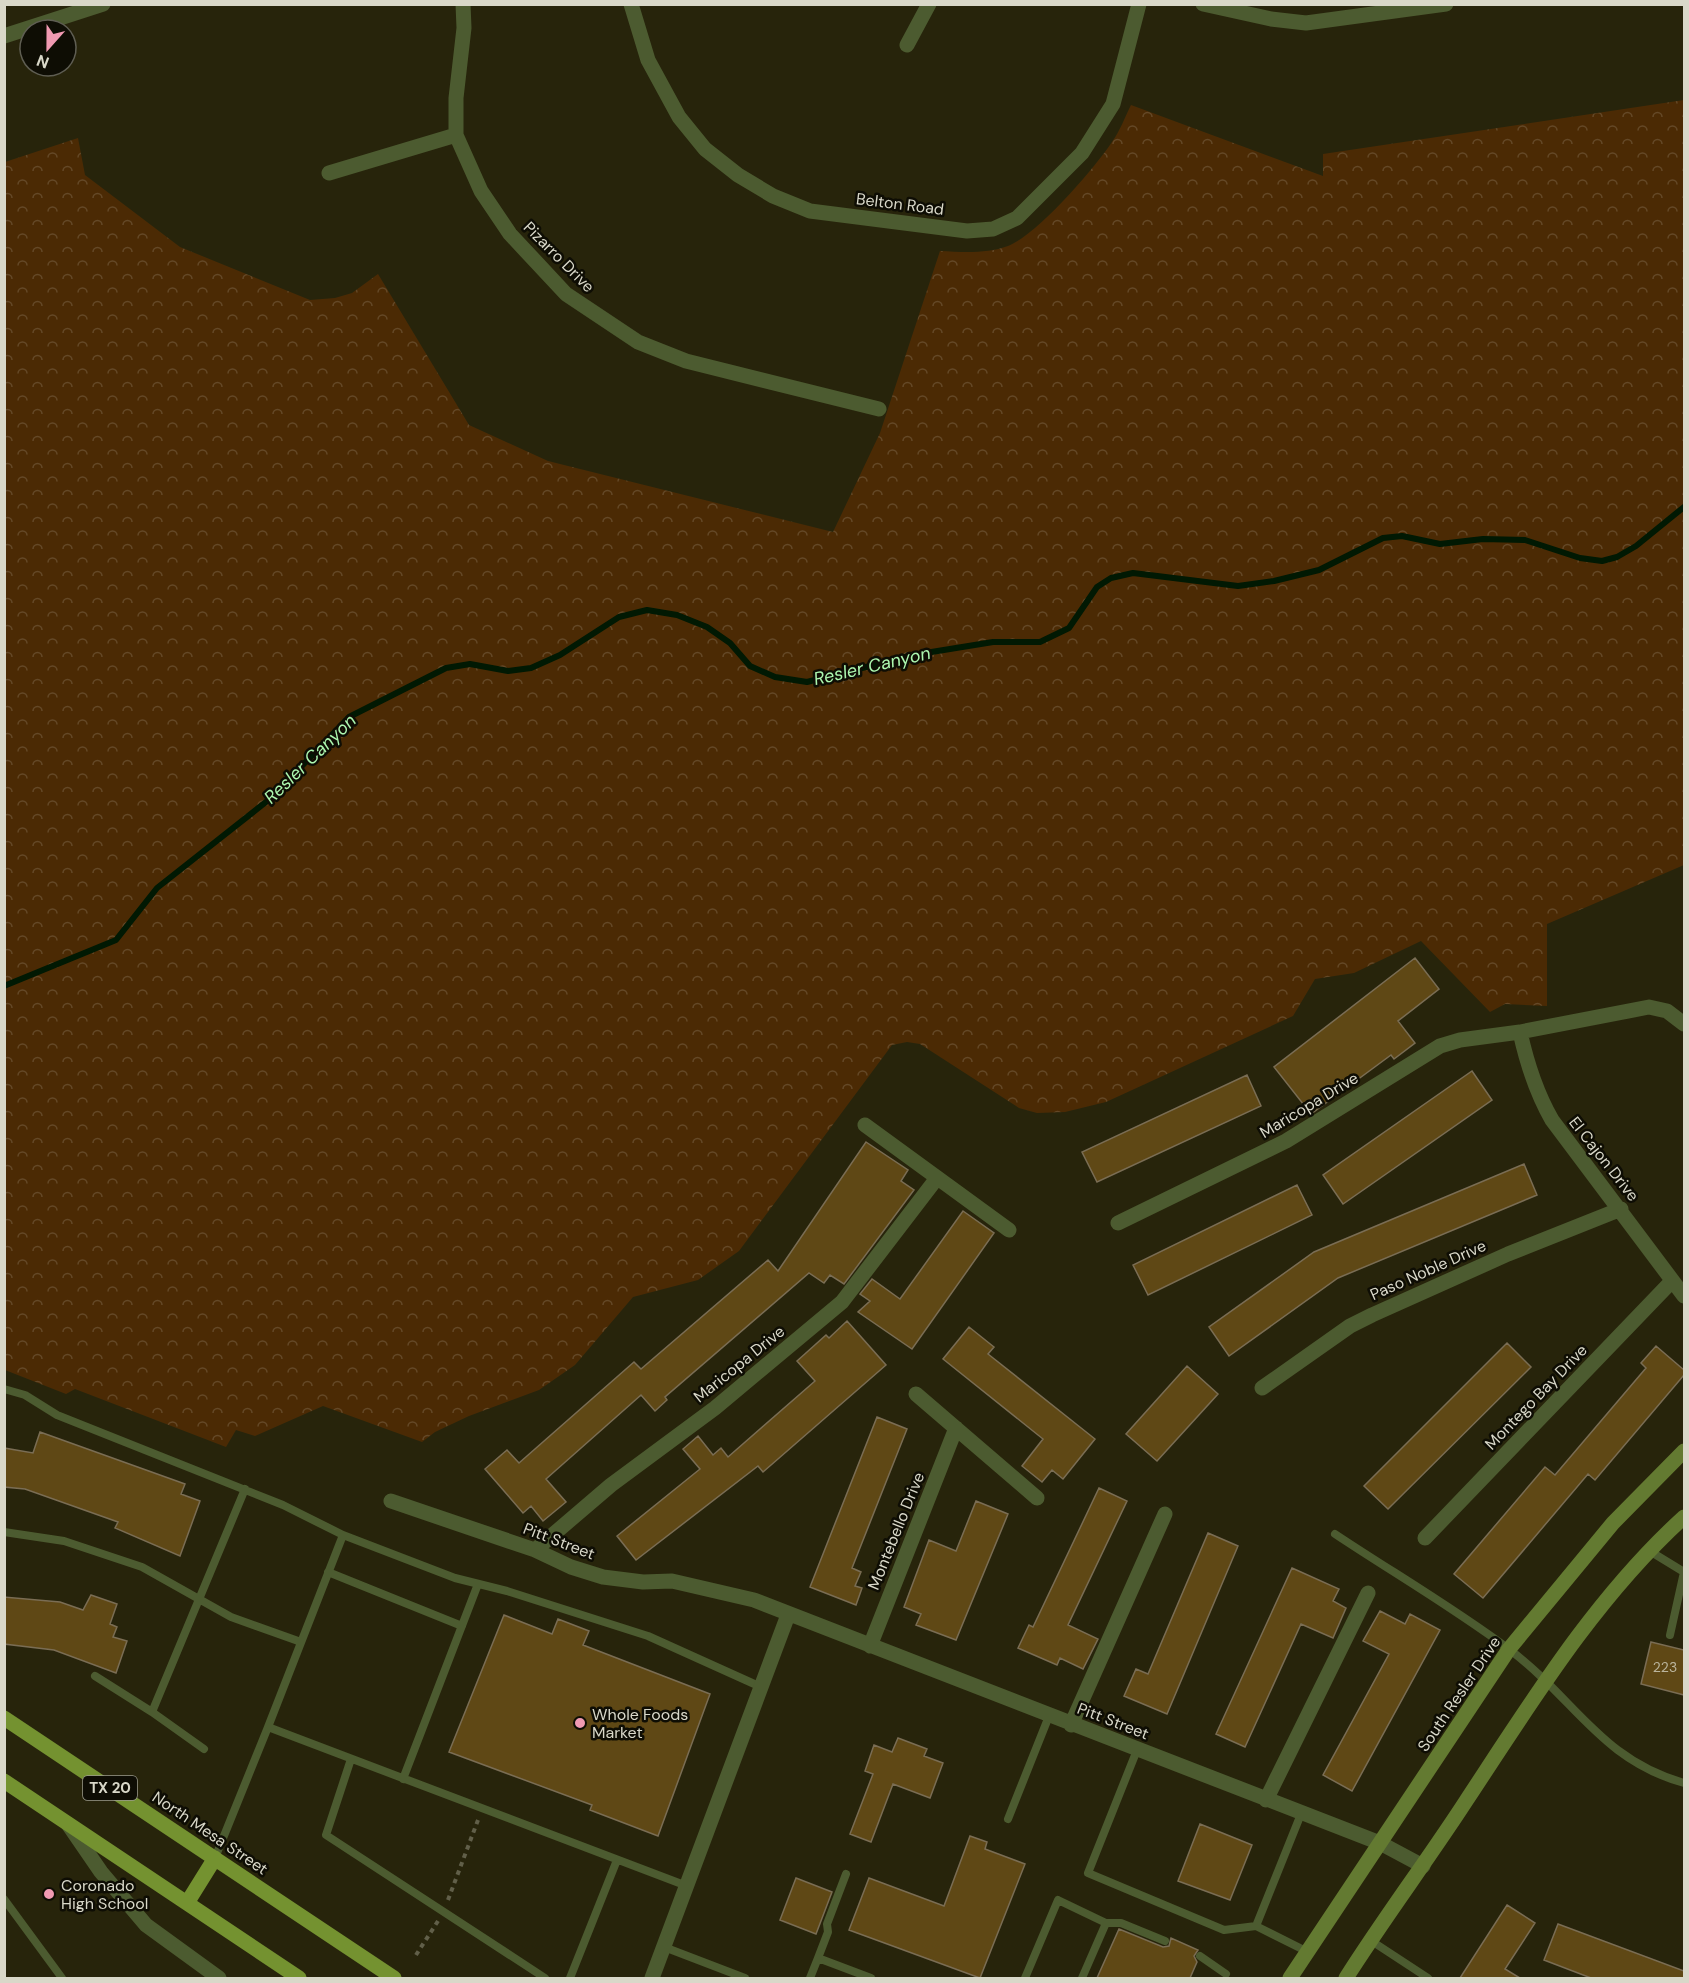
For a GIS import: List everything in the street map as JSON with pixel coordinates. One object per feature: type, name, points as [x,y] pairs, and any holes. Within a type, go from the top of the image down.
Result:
[{"type":"main road","name":"South Resler Drive","points":[[1290,1978],[1509,1649],[1613,1523],[1684,1451]]},
{"type":"main road","points":[[1346,1978],[1546,1680],[1597,1611],[1648,1550],[1684,1517]]},
{"type":"main road","name":"North Mesa Street","points":[[4,1718],[394,1978]]},
{"type":"main road","points":[[4,1782],[299,1978]]},
{"type":"main road","points":[[187,1903],[215,1858]]},
{"type":"street","points":[[4,36],[103,4]]},
{"type":"street","name":"Pizarro Drive","points":[[463,4],[464,28],[456,98],[456,135],[481,191],[510,234],[566,294],[638,342],[686,362],[879,408]]},
{"type":"street","name":"Belton Road","points":[[631,4],[648,60],[679,117],[705,149],[738,175],[773,196],[810,211],[967,231],[993,229],[1017,218],[1082,153],[1113,104],[1139,4]]},
{"type":"street","points":[[907,45],[929,4]]},
{"type":"street","points":[[1203,4],[1271,19],[1306,23],[1339,21],[1446,4]]},
{"type":"street","points":[[329,173],[456,135]]},
{"type":"street","name":"Maricopa Drive","points":[[1118,1223],[1286,1141],[1440,1046],[1460,1040],[1520,1032],[1649,1006],[1667,1011],[1684,1024]]},
{"type":"street","name":"El Cajon Drive","points":[[1520,1032],[1538,1096],[1552,1120],[1621,1209],[1684,1296]]},
{"type":"street","points":[[865,1125],[1009,1230]]},
{"type":"street","name":"Maricopa Drive","points":[[535,1550],[611,1485],[715,1408],[842,1302],[938,1178]]},
{"type":"street","name":"Paso Noble Drive","points":[[1262,1388],[1350,1326],[1372,1315],[1508,1254],[1621,1209]]},
{"type":"street","name":"Montego Bay Drive","points":[[1425,1539],[1672,1281]]},
{"type":"street","points":[[916,1394],[1037,1498]]},
{"type":"street","name":"Montebello Drive","points":[[870,1646],[956,1428]]},
{"type":"street","name":"Pitt Street","points":[[391,1501],[535,1550],[571,1567],[603,1577],[644,1582],[672,1581],[712,1588],[754,1600],[1071,1725],[1380,1843],[1423,1866]]},
{"type":"street","points":[[1071,1725],[1165,1514]]},
{"type":"street","points":[[1266,1800],[1368,1593]]},
{"type":"street","points":[[652,1978],[788,1615]]},
{"type":"street","points":[[68,1824],[101,1872],[146,1925],[219,1978]]},
{"type":"lane","points":[[4,1389],[25,1395],[57,1414],[283,1504],[343,1535],[455,1578],[648,1636],[761,1687]]},
{"type":"lane","points":[[152,1712],[245,1489]]},
{"type":"lane","points":[[4,1532],[64,1541],[142,1567],[231,1617],[301,1642]]},
{"type":"lane","points":[[1335,1534],[1509,1649],[1546,1680],[1564,1703],[1620,1754],[1641,1768],[1684,1784]]},
{"type":"lane","points":[[215,1858],[343,1535]]},
{"type":"lane","points":[[1648,1550],[1684,1572],[1670,1635]]},
{"type":"lane","points":[[328,1572],[462,1626]]},
{"type":"lane","points":[[403,1779],[478,1584]]},
{"type":"lane","points":[[95,1676],[152,1712],[204,1749]]},
{"type":"lane","points":[[1008,1819],[1049,1716]]},
{"type":"lane","points":[[268,1727],[687,1886]]},
{"type":"lane","points":[[1137,1750],[1088,1873],[1224,1930],[1256,1926],[1308,1952]]},
{"type":"lane","points":[[351,1759],[326,1834],[545,1978]]},
{"type":"lane","points":[[1256,1926],[1301,1814]]},
{"type":"lane","points":[[570,1978],[617,1860]]},
{"type":"lane","points":[[810,1978],[828,1932],[827,1923],[846,1874]]},
{"type":"lane","points":[[4,1899],[62,1978]]},
{"type":"lane","points":[[1025,1978],[1058,1900],[1106,1923],[1121,1923],[1165,1941]]},
{"type":"lane","points":[[1082,1978],[1106,1923]]},
{"type":"lane","points":[[1370,1940],[1428,1978]]},
{"type":"lane","points":[[664,1947],[745,1978]]},
{"type":"lane","points":[[1200,1956],[1227,1977]]},
{"type":"lane","points":[[818,1958],[871,1978]]},
{"type":"path","points":[[416,1955],[443,1912],[482,1809]]},
{"type":"green space","points":[[1684,100],[1684,865],[1547,924],[1547,1006],[1505,1004],[1490,1012],[1421,941],[1354,973],[1315,979],[1293,1016],[1106,1102],[1065,1112],[1037,1113],[1019,1108],[920,1044],[907,1042],[892,1045],[739,1251],[698,1280],[633,1297],[575,1365],[539,1390],[469,1416],[435,1432],[422,1442],[323,1406],[255,1436],[236,1430],[226,1447],[75,1389],[66,1394],[5,1370],[5,162],[78,138],[85,175],[180,247],[310,300],[335,298],[352,293],[378,274],[469,425],[548,461],[833,532],[880,433],[940,251],[974,252],[1000,249],[1034,229],[1079,184],[1104,154],[1118,133],[1131,105],[1323,176],[1323,154]]},
{"type":"building","points":[[1415,958],[1439,989],[1398,1021],[1415,1043],[1394,1059],[1391,1055],[1311,1114],[1274,1067]]},
{"type":"building","points":[[1472,1071],[1492,1100],[1343,1204],[1323,1175]]},
{"type":"building","points":[[1247,1075],[1261,1106],[1097,1182],[1082,1152]]},
{"type":"building","points":[[866,1142],[908,1170],[901,1181],[914,1190],[844,1284],[830,1275],[824,1283],[809,1273],[665,1397],[667,1400],[655,1411],[641,1395],[546,1479],[566,1502],[543,1521],[531,1506],[523,1513],[485,1469],[507,1450],[519,1463],[634,1362],[641,1369],[768,1260],[778,1271]]},
{"type":"building","points":[[1524,1164],[1537,1195],[1338,1278],[1229,1356],[1209,1327],[1314,1252]]},
{"type":"building","points":[[1297,1185],[1312,1215],[1148,1295],[1133,1265]]},
{"type":"building","points":[[963,1211],[994,1233],[912,1349],[858,1312],[870,1301],[860,1294],[872,1279],[900,1299]]},
{"type":"building","points":[[847,1321],[886,1365],[763,1472],[758,1466],[636,1560],[617,1536],[700,1469],[683,1449],[698,1436],[713,1455],[721,1448],[728,1457],[815,1381],[797,1361],[826,1335],[829,1338]]},
{"type":"building","points":[[969,1327],[994,1347],[988,1354],[1095,1439],[1063,1479],[1052,1470],[1042,1482],[1022,1466],[1043,1439],[943,1359]]},
{"type":"building","points":[[1507,1343],[1531,1367],[1388,1509],[1364,1486]]},
{"type":"building","points":[[1656,1346],[1684,1370],[1684,1375],[1595,1480],[1588,1474],[1483,1598],[1454,1574],[1545,1467],[1555,1475],[1646,1368],[1641,1363]]},
{"type":"building","points":[[1187,1366],[1218,1394],[1157,1461],[1126,1434]]},
{"type":"building","points":[[877,1417],[907,1429],[852,1568],[861,1572],[855,1586],[862,1588],[856,1605],[810,1587]]},
{"type":"building","points":[[40,1432],[185,1484],[181,1494],[200,1501],[180,1556],[115,1528],[118,1522],[25,1489],[4,1487],[4,1448],[33,1453]]},
{"type":"building","points":[[1099,1488],[1127,1501],[1068,1625],[1098,1639],[1083,1669],[1060,1658],[1057,1665],[1018,1648],[1029,1625],[1033,1627]]},
{"type":"building","points":[[976,1501],[1008,1514],[956,1640],[916,1625],[921,1614],[904,1607],[929,1540],[956,1551]]},
{"type":"building","points":[[1208,1533],[1238,1546],[1167,1714],[1124,1696],[1136,1669],[1148,1674]]},
{"type":"building","points":[[1292,1568],[1339,1589],[1333,1601],[1346,1608],[1333,1638],[1301,1624],[1245,1747],[1216,1734]]},
{"type":"building","points":[[91,1595],[117,1604],[110,1624],[117,1627],[113,1637],[127,1641],[116,1673],[54,1650],[4,1644],[4,1597],[60,1602],[83,1610]]},
{"type":"building","points":[[1380,1611],[1405,1624],[1410,1614],[1440,1630],[1352,1791],[1323,1775],[1389,1654],[1363,1641]]},
{"type":"building","name":"Whole Foods Market","points":[[504,1615],[552,1634],[558,1619],[589,1631],[583,1645],[710,1694],[658,1836],[590,1810],[592,1805],[449,1752]]},
{"type":"building","points":[[1651,1642],[1684,1650],[1684,1695],[1641,1684]]},
{"type":"building","points":[[898,1738],[927,1749],[924,1756],[943,1763],[930,1798],[893,1784],[871,1842],[850,1834],[873,1774],[865,1771],[874,1745],[892,1752]]},
{"type":"building","points":[[1200,1824],[1252,1845],[1230,1900],[1178,1881]]},
{"type":"building","points":[[970,1836],[987,1842],[985,1849],[1025,1864],[980,1978],[849,1930],[869,1878],[944,1906]]},
{"type":"building","points":[[796,1878],[832,1892],[816,1934],[780,1920]]},
{"type":"building","points":[[1507,1905],[1535,1923],[1505,1969],[1520,1978],[1460,1978]]},
{"type":"building","points":[[1558,1924],[1684,1971],[1684,1978],[1591,1978],[1544,1960]]},
{"type":"building","points":[[1119,1929],[1163,1947],[1169,1946],[1171,1938],[1198,1950],[1194,1956],[1197,1962],[1190,1978],[1097,1978]]},
{"type":"waterway","name":"Resler Canyon","points":[[4,986],[116,940],[157,888],[271,798],[349,717],[446,668],[470,664],[508,671],[531,668],[560,655],[619,617],[647,610],[677,615],[707,627],[730,643],[750,666],[775,677],[807,682],[913,655],[993,642],[1040,642],[1069,628],[1097,587],[1111,578],[1133,573],[1238,586],[1274,581],[1319,570],[1383,538],[1402,536],[1440,544],[1483,539],[1525,540],[1580,558],[1602,561],[1617,557],[1636,546],[1684,507]]},
{"type":"place","name":"Whole Foods Market","points":[[580,1723]]},
{"type":"place","name":"Coronado High School","points":[[49,1894]]}]
